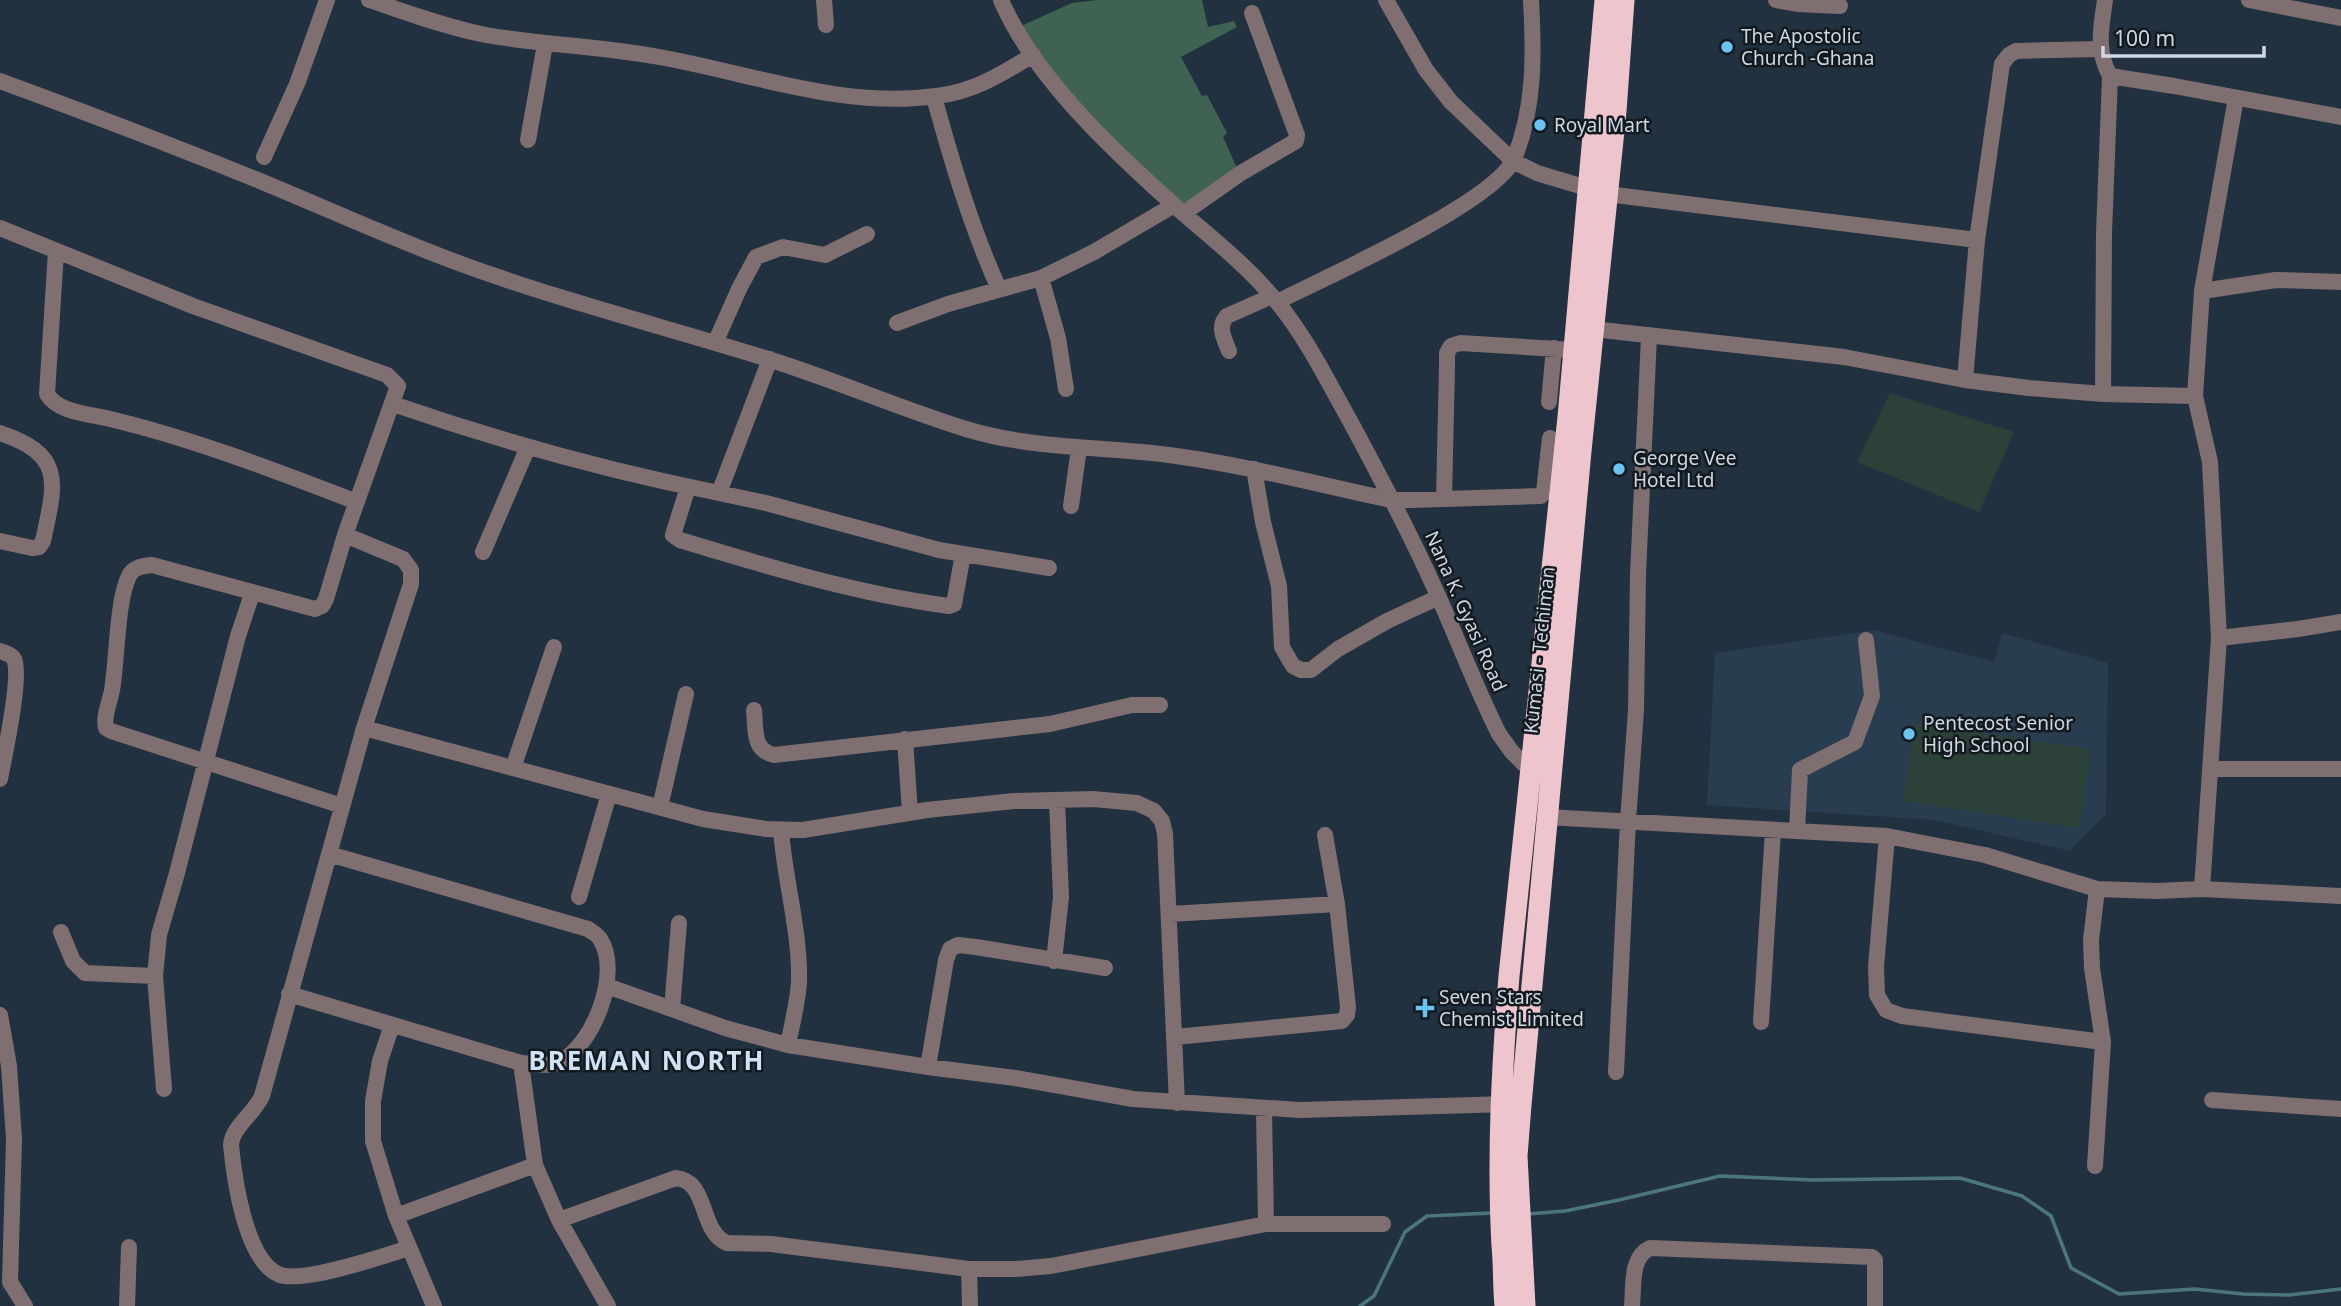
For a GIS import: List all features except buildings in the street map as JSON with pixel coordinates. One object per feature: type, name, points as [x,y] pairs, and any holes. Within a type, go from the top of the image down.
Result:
[{"type":"highway","points":[[1505,1306],[1510,1227],[1511,1104],[1504,1041],[1516,887],[1531,771],[1564,349],[1598,192],[1605,0]]},
{"type":"highway","name":"Kumasi - Techiman","points":[[1511,1104],[1546,817],[1593,329],[1598,192],[1616,111],[1624,0]]},
{"type":"highway","points":[[1510,1227],[1525,1306]]},
{"type":"street","points":[[264,157],[297,84],[327,0]]},
{"type":"street","points":[[369,0],[482,34],[657,56],[827,93],[893,98],[934,97],[961,92],[993,79],[1033,55]]},
{"type":"street","points":[[824,0],[826,25]]},
{"type":"street","name":"Nana K. Gyasi Road","points":[[1001,0],[1033,55],[1056,86],[1097,130],[1274,299],[1331,387],[1392,500],[1439,597],[1499,734],[1531,771]]},
{"type":"street","points":[[1386,0],[1426,70],[1451,102],[1513,161],[1538,173],[1598,192],[1977,240]]},
{"type":"street","points":[[1229,351],[1221,327],[1227,316],[1274,299],[1380,252],[1475,198],[1502,174],[1513,161],[1532,88],[1534,57],[1531,0]]},
{"type":"street","points":[[1776,0],[1840,6]]},
{"type":"street","points":[[2103,394],[2104,233],[2110,76],[2103,64],[2100,49],[2105,0]]},
{"type":"street","points":[[2249,0],[2341,18]]},
{"type":"street","points":[[897,323],[948,304],[1041,278],[1179,209],[1296,141],[1297,135],[1252,13]]},
{"type":"street","points":[[528,140],[545,44]]},
{"type":"street","points":[[1965,380],[1977,240],[2002,64],[2016,51],[2100,49]]},
{"type":"street","points":[[2110,76],[2341,117]]},
{"type":"street","points":[[0,81],[139,132],[377,232],[466,266],[580,304],[770,359],[966,429],[1005,439],[1174,455],[1254,469],[1392,500],[1541,496],[1544,492],[1550,438]]},
{"type":"street","points":[[934,97],[973,228],[999,289]]},
{"type":"street","points":[[2202,889],[2219,638],[2210,462],[2195,396],[2202,291],[2236,98]]},
{"type":"street","points":[[1,232],[193,306],[387,375],[398,386],[322,606],[315,609],[152,565],[140,566],[129,575],[124,596],[112,689],[104,722],[106,727],[159,747],[342,806]]},
{"type":"street","points":[[715,343],[756,257],[783,247],[825,255],[867,234]]},
{"type":"street","points":[[56,251],[47,394],[51,401],[61,407],[203,446],[357,502]]},
{"type":"street","points":[[1041,278],[1056,327],[1066,389]]},
{"type":"street","points":[[2202,291],[2276,280],[2341,282]]},
{"type":"street","points":[[1593,329],[1844,358],[1965,380],[2029,388],[2103,394],[2195,396]]},
{"type":"street","points":[[1616,1072],[1636,710],[1637,574],[1649,336]]},
{"type":"street","points":[[1444,499],[1447,353],[1451,346],[1460,343],[1564,349],[1549,402]]},
{"type":"street","points":[[719,493],[770,359]]},
{"type":"street","points":[[393,404],[481,434],[599,467],[765,503],[963,554],[1049,568]]},
{"type":"street","points":[[0,433],[35,448],[46,461],[52,476],[52,495],[43,541],[39,547],[0,541]]},
{"type":"street","points":[[483,552],[528,447]]},
{"type":"street","points":[[1071,506],[1079,448]]},
{"type":"street","points":[[1254,469],[1263,522],[1279,586],[1282,647],[1293,666],[1301,670],[1311,670],[1338,649],[1387,621],[1439,597]]},
{"type":"street","points":[[688,487],[673,535],[680,540],[840,587],[949,606],[954,604],[963,554]]},
{"type":"street","points":[[345,534],[404,559],[411,570],[411,584],[364,728],[262,1096],[254,1111],[232,1136],[232,1155],[240,1200],[253,1243],[268,1267],[278,1274],[311,1275],[409,1248]]},
{"type":"street","points":[[164,1089],[155,976],[159,935],[252,594]]},
{"type":"street","points":[[2219,638],[2341,622]]},
{"type":"street","points":[[1797,831],[1800,770],[1855,742],[1872,696],[1866,640]]},
{"type":"street","points":[[513,768],[554,647]]},
{"type":"street","points":[[0,651],[9,653],[14,660],[16,671],[10,729],[0,779]]},
{"type":"street","points":[[660,807],[687,694]]},
{"type":"street","points":[[754,710],[758,746],[765,753],[774,755],[1050,724],[1132,705],[1160,705]]},
{"type":"street","points":[[364,728],[703,818],[781,831],[1014,801],[1093,799],[1137,803],[1154,811],[1162,821],[1165,834],[1177,1102]]},
{"type":"street","points":[[905,739],[910,813]]},
{"type":"street","points":[[2211,769],[2341,769]]},
{"type":"street","points":[[579,897],[609,794]]},
{"type":"street","points":[[1054,961],[1061,897],[1057,800]]},
{"type":"street","points":[[1546,817],[1887,836],[1985,855],[2097,889],[2202,889],[2341,897]]},
{"type":"street","points":[[1761,1022],[1773,830]]},
{"type":"street","points":[[781,831],[798,951],[799,982],[788,1045]]},
{"type":"street","points":[[1175,1037],[1342,1021],[1347,1015],[1337,904],[1325,835]]},
{"type":"street","points":[[1887,836],[1876,967],[1877,995],[1886,1010],[1902,1016],[2103,1042]]},
{"type":"street","points":[[289,994],[521,1063],[542,1065],[556,1063],[569,1056],[586,1038],[599,1013],[607,986],[606,953],[600,938],[588,929],[329,853]]},
{"type":"street","points":[[2095,1166],[2103,1042],[2092,968],[2091,940],[2097,889]]},
{"type":"street","points":[[1170,914],[1337,904]]},
{"type":"street","points":[[672,1009],[679,923]]},
{"type":"street","points":[[61,932],[73,961],[85,974],[155,976]]},
{"type":"street","points":[[928,1067],[950,948],[958,945],[976,947],[1105,968]]},
{"type":"street","points":[[607,986],[726,1028],[788,1045],[1015,1078],[1120,1097],[1264,1109],[1511,1104]]},
{"type":"street","points":[[0,1015],[9,1066],[14,1139],[5,1281],[24,1306]]},
{"type":"street","points":[[392,1025],[380,1061],[373,1101],[373,1141],[396,1216],[434,1306]]},
{"type":"street","points":[[521,1063],[535,1165],[558,1220],[608,1306]]},
{"type":"street","points":[[2212,1100],[2341,1109]]},
{"type":"street","points":[[1264,1109],[1266,1224]]},
{"type":"street","points":[[396,1216],[535,1165]]},
{"type":"street","points":[[558,1220],[676,1178],[685,1179],[692,1184],[713,1230],[720,1240],[727,1243],[771,1244],[968,1269],[1051,1266],[1266,1224],[1383,1224]]},
{"type":"street","points":[[127,1306],[130,1247]]},
{"type":"street","points":[[1632,1306],[1637,1258],[1641,1252],[1650,1248],[1872,1257],[1875,1260],[1875,1306]]},
{"type":"street","points":[[968,1269],[970,1306]]},
{"type":"shaded area","name":"Pentecost Senior High School","points":[[1874,630],[1994,662],[2002,633],[2108,663],[2106,814],[2070,851],[1935,820],[1707,805],[1715,653]]},
{"type":"green space","points":[[1097,0],[1202,0],[1208,27],[1234,21],[1237,27],[1181,57],[1202,96],[1207,95],[1227,133],[1223,137],[1239,173],[1184,208],[1110,137],[1067,91],[1021,26],[1072,3]]},
{"type":"green space","points":[[1890,393],[2014,432],[1979,512],[1857,462]]},
{"type":"green space","points":[[1915,723],[2091,749],[2079,828],[1903,801]]},
{"type":"waterway","points":[[1528,1214],[1565,1211],[1720,1176],[1813,1180],[1960,1178],[2022,1196],[2051,1216],[2071,1268],[2119,1294],[2195,1289],[2289,1295],[2341,1289]]},
{"type":"waterway","points":[[1360,1306],[1374,1296],[1405,1232],[1427,1216],[1492,1213]]},
{"type":"place","name":"The Apostolic Church -Ghana","points":[[1727,47]]},
{"type":"place","name":"Royal Mart","points":[[1540,125]]},
{"type":"place","name":"George Vee Hotel Ltd","points":[[1619,469]]},
{"type":"place","name":"Pentecost Senior High School","points":[[1909,734]]},
{"type":"place","name":"Seven Stars Chemist Limited","points":[[1425,1008]]},
{"type":"district","name":"BREMAN NORTH","points":[[647,1060]]}]
